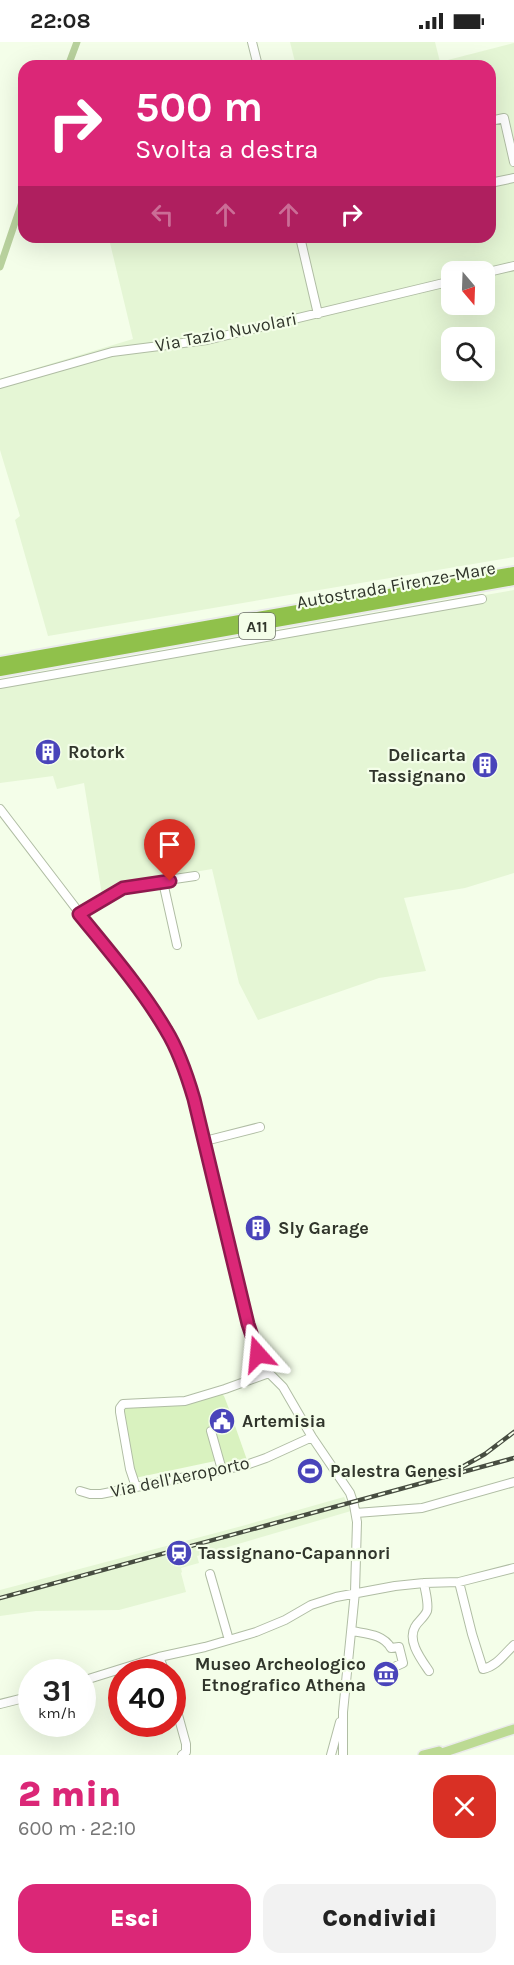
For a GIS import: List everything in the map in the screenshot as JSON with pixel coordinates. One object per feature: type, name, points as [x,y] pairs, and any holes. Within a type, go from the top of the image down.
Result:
[{"type":"highway","name":"Autostrada Firenze-Mare","points":[[0,662],[514,572]]},
{"type":"highway","name":"Autostrada Firenze-Mare","points":[[0,671],[514,580]]},
{"type":"main road","points":[[436,1755],[514,1729]]},
{"type":"main road","points":[[423,1755],[467,1744]]},
{"type":"street","points":[[252,42],[256,60]]},
{"type":"street","points":[[496,120],[504,118],[514,162]]},
{"type":"street","points":[[496,182],[514,177]]},
{"type":"street","points":[[301,243],[318,314]]},
{"type":"street","points":[[495,270],[514,266]]},
{"type":"street","name":"Via Tazio Nuvolari","points":[[0,384],[112,352],[207,340],[441,284]]},
{"type":"street","points":[[0,684],[482,599]]},
{"type":"street","points":[[0,809],[149,1004],[166,1030],[186,1072],[248,1324],[258,1354],[269,1373],[283,1387],[312,1437],[350,1493],[356,1513],[355,1592],[343,1712],[343,1751],[348,1755]]},
{"type":"street","points":[[79,914],[123,888],[195,876]]},
{"type":"street","points":[[163,882],[177,945]]},
{"type":"street","points":[[205,1142],[260,1127]]},
{"type":"street","points":[[136,1487],[130,1469],[120,1412],[123,1404],[185,1401],[269,1373]]},
{"type":"street","points":[[212,1431],[222,1470]]},
{"type":"street","name":"Via dell'Aeroporto","points":[[80,1491],[101,1494],[222,1470],[266,1458],[312,1437]]},
{"type":"street","points":[[356,1513],[422,1508],[514,1482]]},
{"type":"street","points":[[96,1677],[159,1657],[229,1640],[271,1626],[311,1605],[355,1592],[424,1583],[459,1582],[514,1568]]},
{"type":"street","points":[[210,1574],[229,1640]]},
{"type":"street","points":[[459,1582],[483,1669],[499,1661],[514,1645]]},
{"type":"street","points":[[424,1583],[428,1608],[425,1616],[414,1627],[413,1638],[417,1655],[429,1671]]},
{"type":"street","points":[[352,1631],[387,1640],[391,1648],[399,1647],[403,1664],[390,1669],[391,1678]]},
{"type":"street","points":[[0,1704],[18,1700]]},
{"type":"street","points":[[331,1755],[343,1712]]},
{"type":"street","points":[[182,1755],[186,1752],[184,1737]]},
{"type":"shaded area","points":[[290,42],[435,42],[440,60],[294,60]]},
{"type":"shaded area","points":[[514,43],[514,557],[48,636],[15,520],[20,516],[0,450],[0,379],[133,339],[110,243],[496,243],[496,60],[448,60]]},
{"type":"shaded area","points":[[514,590],[514,873],[465,888],[404,898],[426,971],[379,978],[258,1020],[239,983],[212,869],[119,885],[102,895],[84,783],[57,789],[53,776],[0,783],[0,680]]},
{"type":"shaded area","points":[[219,1392],[224,1396],[229,1409],[211,1415],[214,1428],[234,1423],[247,1460],[225,1465],[220,1460],[135,1478],[124,1407],[187,1404]]},
{"type":"shaded area","points":[[344,1497],[351,1511],[197,1556],[199,1563],[181,1568],[186,1592],[119,1610],[36,1611],[0,1616],[0,1590]]},
{"type":"waterway","points":[[70,60],[77,42]]},
{"type":"waterway","points":[[0,267],[18,214]]},
{"type":"railway","points":[[462,1467],[485,1454],[514,1432]]},
{"type":"railway","points":[[0,1598],[514,1458]]},
{"type":"place","name":"Rotork","points":[[48,752]]},
{"type":"place","name":"Delicarta Tassignano","points":[[485,765]]},
{"type":"place","name":"Sly Garage","points":[[258,1228]]},
{"type":"place","name":"Artemisia","points":[[222,1421]]},
{"type":"place","name":"Palestra Genesi","points":[[310,1471]]},
{"type":"place","name":"Tassignano-Capannori","points":[[179,1553]]},
{"type":"place","name":"Museo Archeologico Etnografico Athena","points":[[386,1674]]},
{"type":"route","points":[[170,881],[120,889],[79,914],[149,1004],[176,1048],[186,1072],[248,1324],[258,1354]]}]
